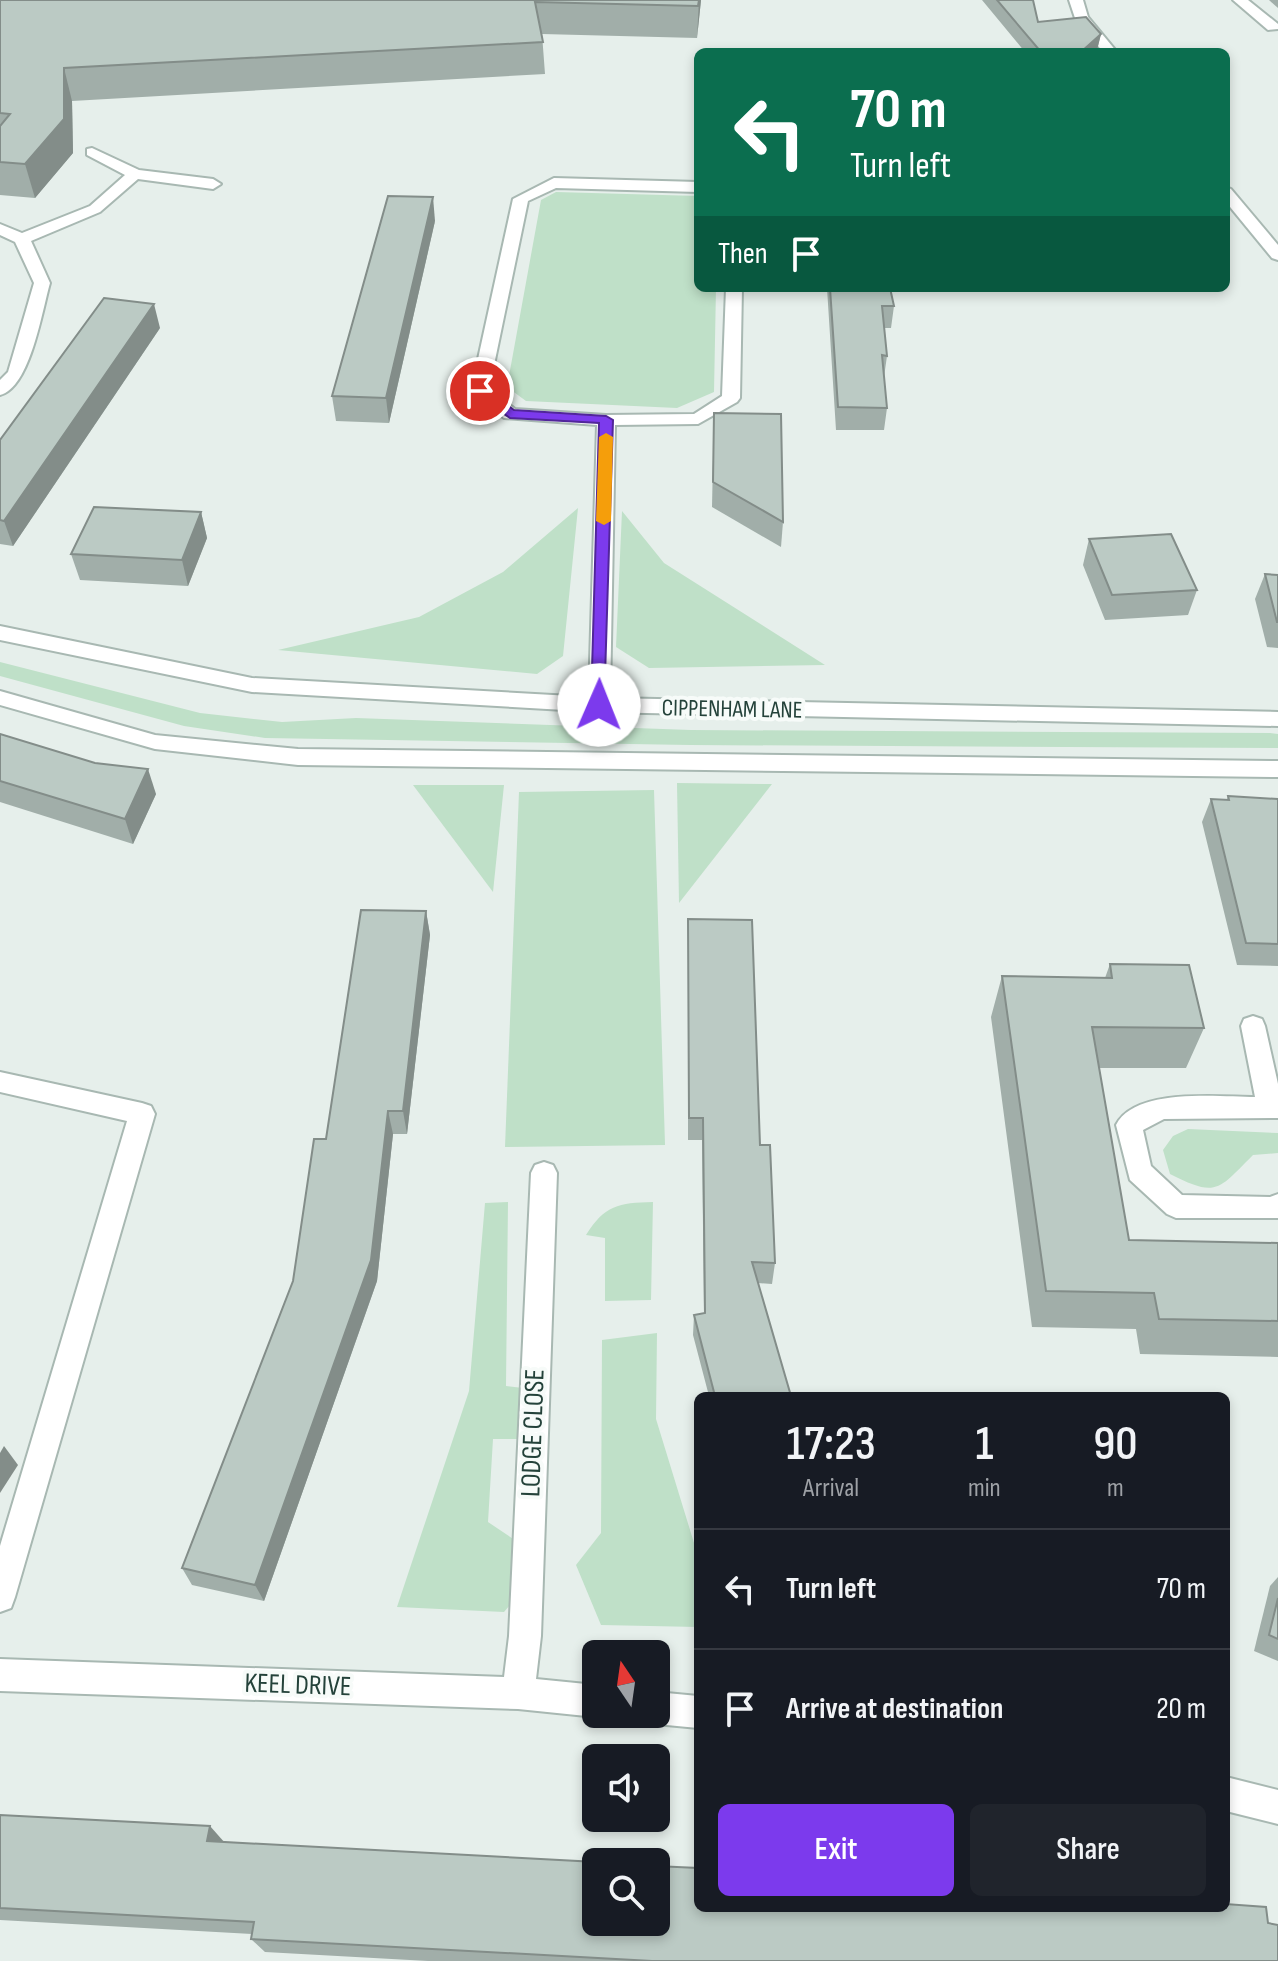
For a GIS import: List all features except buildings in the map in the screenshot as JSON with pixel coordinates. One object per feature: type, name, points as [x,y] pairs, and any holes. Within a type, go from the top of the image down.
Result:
[{"type":"street","points":[[1076,0],[1082,18],[1107,48]]},
{"type":"street","points":[[1240,0],[1273,27]]},
{"type":"street","points":[[92,152],[135,174],[213,184]]},
{"type":"street","points":[[22,239],[95,209],[135,174]]},
{"type":"street","points":[[694,187],[554,183],[521,199],[480,391],[510,414],[606,420],[698,419],[731,398],[734,292]]},
{"type":"street","points":[[1230,197],[1278,255]]},
{"type":"street","points":[[0,229],[22,239],[42,283],[16,373],[0,390]]},
{"type":"street","points":[[599,705],[606,420]]},
{"type":"street","name":"CIPPENHAM LANE","points":[[0,633],[252,685],[599,705],[1278,719]]},
{"type":"street","points":[[0,698],[155,742],[298,757],[1278,769]]},
{"type":"street","points":[[1253,1026],[1274,1106],[1161,1108],[1129,1125],[1139,1172],[1176,1206],[1272,1209],[1278,1206]]},
{"type":"street","points":[[0,1082],[142,1114],[0,1597]]},
{"type":"street","name":"LODGE CLOSE","points":[[518,1693],[525,1636],[544,1173]]},
{"type":"street","name":"KEEL DRIVE","points":[[0,1675],[518,1693],[582,1700]]},
{"type":"street","points":[[670,1709],[694,1712]]},
{"type":"street","points":[[1230,1795],[1278,1807]]},
{"type":"green space","points":[[556,192],[694,196],[694,292],[716,292],[714,392],[677,408],[526,401],[507,387],[541,200]]},
{"type":"green space","points":[[578,508],[563,656],[537,674],[278,650],[419,617],[503,572]]},
{"type":"green space","points":[[622,511],[664,563],[825,665],[649,668],[616,647]]},
{"type":"green space","points":[[0,662],[200,713],[282,722],[356,718],[691,730],[1270,733],[1278,734],[1278,748],[690,745],[265,738],[184,726],[0,676]]},
{"type":"green space","points":[[677,783],[772,784],[679,903]]},
{"type":"green space","points":[[413,785],[504,785],[493,892]]},
{"type":"green space","points":[[654,790],[665,1145],[505,1147],[519,792]]},
{"type":"green space","points":[[1188,1129],[1278,1133],[1278,1153],[1253,1155],[1216,1187],[1198,1186],[1170,1174],[1163,1150],[1173,1136]]},
{"type":"green space","points":[[508,1202],[506,1386],[540,1390],[539,1439],[493,1439],[488,1522],[534,1553],[531,1580],[504,1612],[397,1607],[469,1391],[485,1203]]},
{"type":"green space","points":[[653,1202],[651,1300],[605,1301],[605,1238],[586,1235],[600,1217],[614,1208],[630,1203]]},
{"type":"green space","points":[[657,1333],[656,1419],[694,1543],[694,1627],[601,1625],[576,1565],[601,1533],[602,1340]]},
{"type":"slow traffic","points":[[604,521],[606,437]]},
{"type":"route","points":[[480,391],[510,414],[606,420],[599,705]]}]
